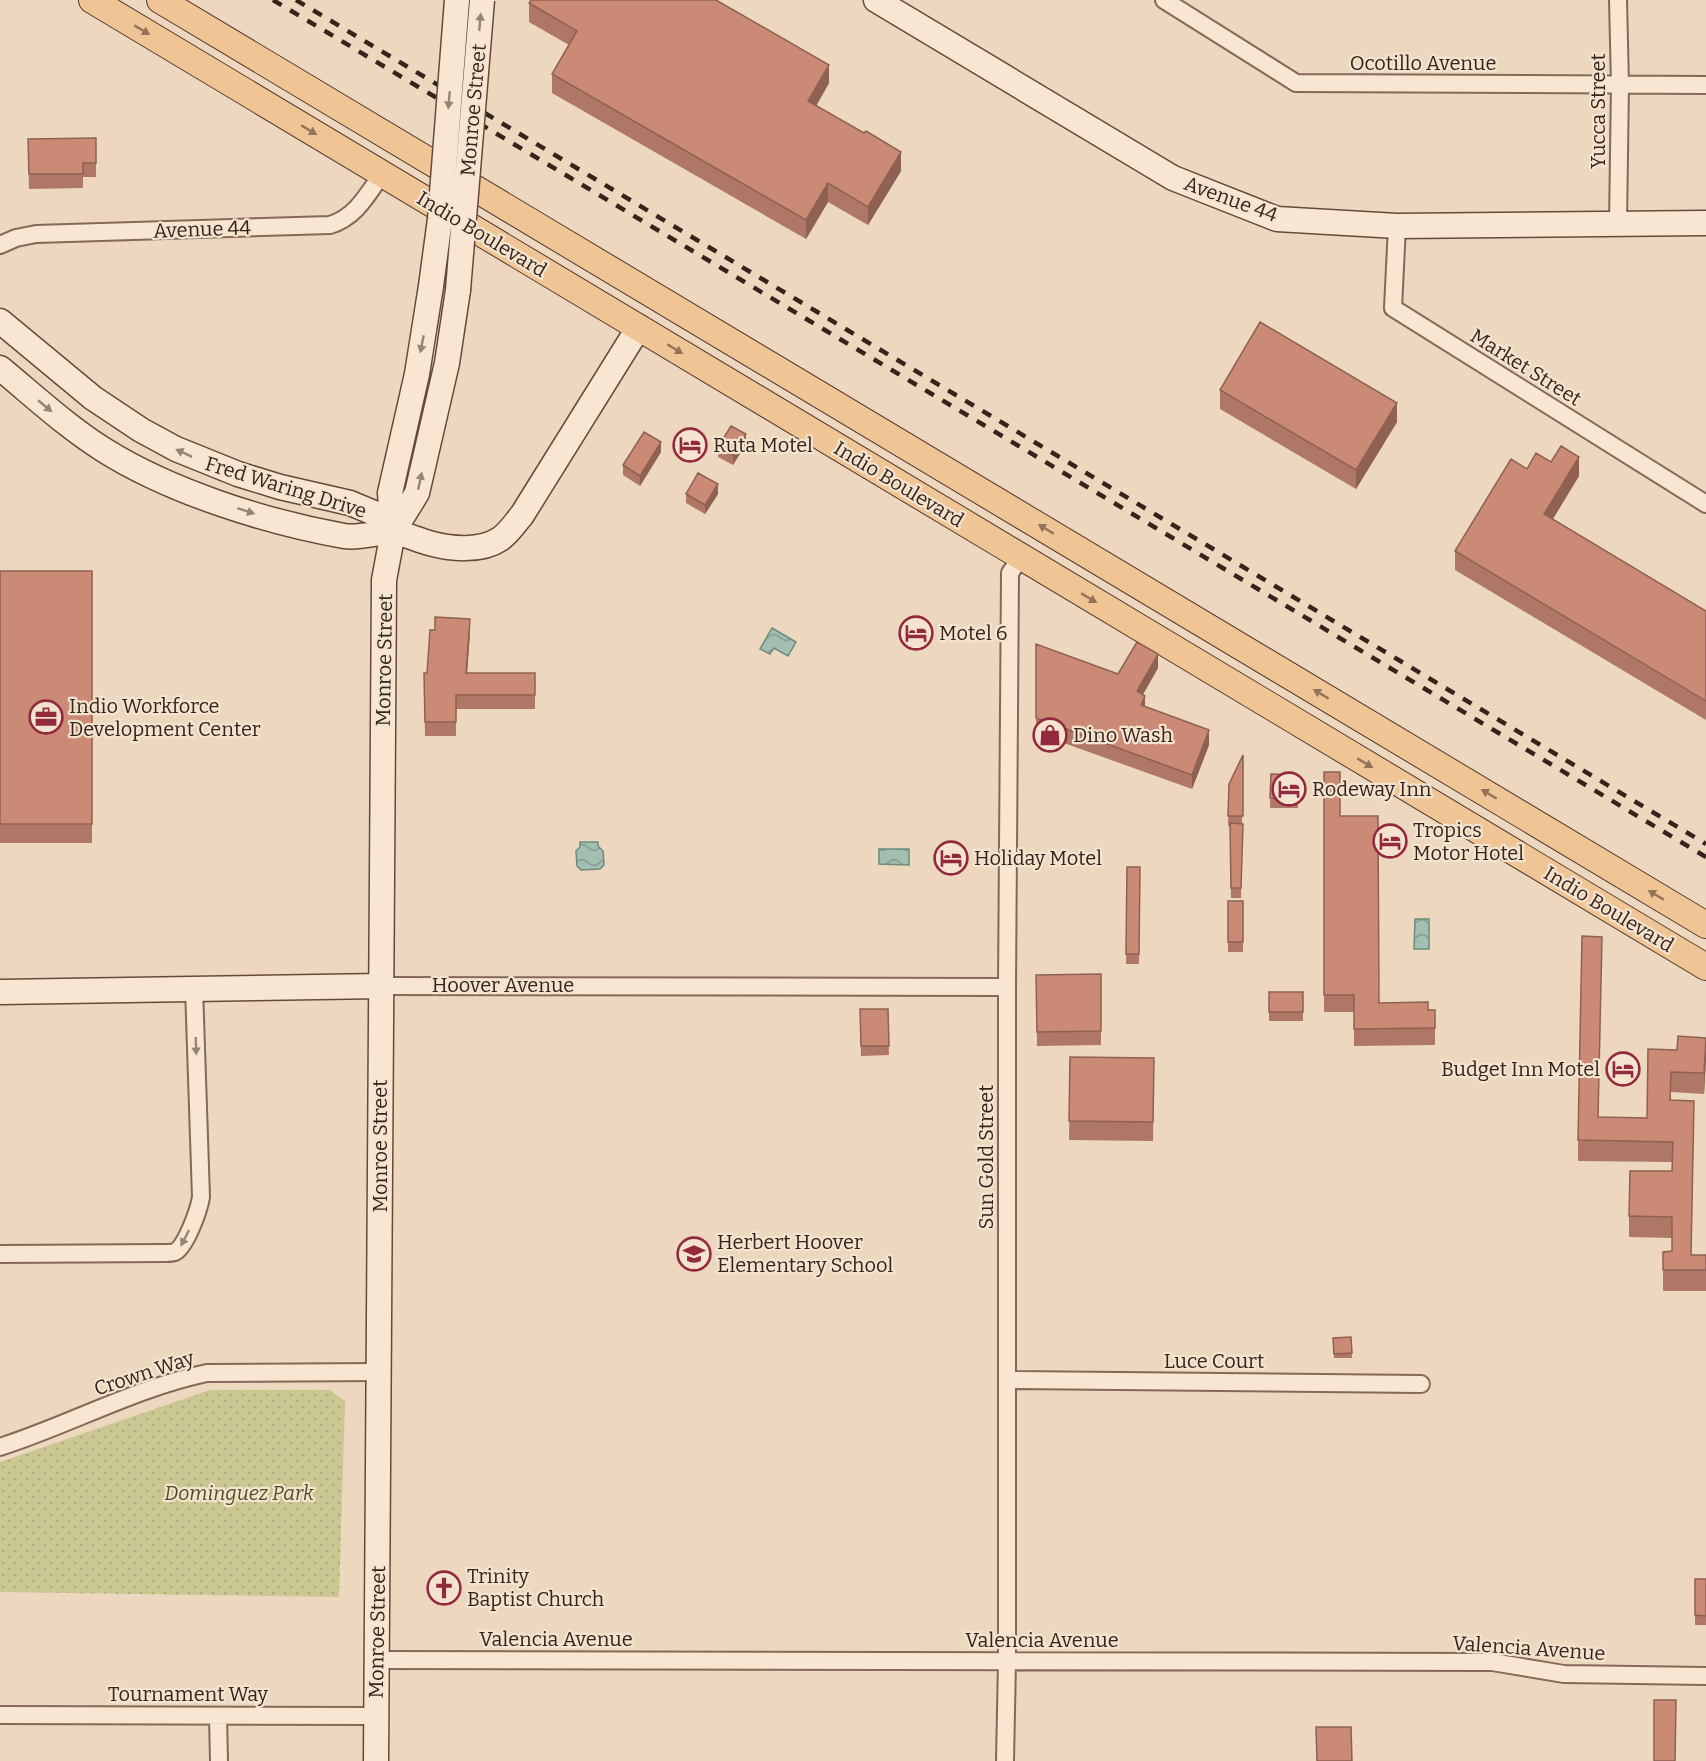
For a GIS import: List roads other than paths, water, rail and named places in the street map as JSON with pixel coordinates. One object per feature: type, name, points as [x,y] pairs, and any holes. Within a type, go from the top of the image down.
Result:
[{"type":"main road","name":"Indio Boulevard","points":[[92,0],[1706,967]]},
{"type":"main road","name":"Indio Boulevard","points":[[160,0],[1706,925]]},
{"type":"main road","name":"Monroe Street","points":[[376,1761],[384,580],[393,532],[390,493],[417,374],[432,286],[440,219],[457,0]]},
{"type":"main road","name":"Monroe Street","points":[[393,532],[417,494],[447,363],[458,290],[482,0]]},
{"type":"main road","name":"Avenue 44","points":[[876,0],[1173,178],[1277,219],[1397,226],[1706,223]]},
{"type":"main road","points":[[485,235],[534,248],[605,290],[614,286],[614,271]]},
{"type":"main road","points":[[614,271],[630,297],[639,327],[660,318],[668,320],[767,379],[813,390]]},
{"type":"main road","name":"Fred Waring Drive","points":[[0,321],[93,398],[141,430],[167,444],[204,462],[238,474],[280,487],[350,503],[374,513],[393,532]]},
{"type":"main road","name":"Fred Waring Drive","points":[[0,368],[66,424],[85,437],[123,461],[171,484],[257,514],[346,536],[370,536],[393,532],[436,545],[462,548],[481,546],[499,539],[512,528],[639,327]]},
{"type":"main road","points":[[990,495],[1009,523],[1021,557],[1039,552],[1060,555],[1137,601],[1189,615]]},
{"type":"main road","name":"Hoover Avenue","points":[[0,992],[381,986]]},
{"type":"street","name":"Ocotillo Avenue","points":[[1164,0],[1296,83],[1706,85]]},
{"type":"street","name":"Yucca Street","points":[[1618,0],[1620,85],[1618,223]]},
{"type":"street","name":"Avenue 44","points":[[0,245],[16,238],[36,234],[330,225],[351,215],[382,174]]},
{"type":"street","name":"Market Street","points":[[1397,226],[1393,308],[1706,504]]},
{"type":"street","name":"Sun Gold Street","points":[[1005,1761],[1010,573],[1021,557]]},
{"type":"street","name":"Hoover Avenue","points":[[381,986],[1007,987]]},
{"type":"street","points":[[0,1254],[165,1253],[175,1251],[181,1246],[199,1209],[201,1197],[194,988]]},
{"type":"street","name":"Crown Way","points":[[0,1447],[185,1378],[227,1372],[380,1372]]},
{"type":"street","name":"Luce Court","points":[[1007,1380],[1421,1384]]},
{"type":"street","name":"Valencia Avenue","points":[[376,1660],[1492,1662],[1564,1674],[1706,1676]]},
{"type":"street","name":"Tournament Way","points":[[0,1715],[376,1716]]},
{"type":"street","points":[[218,1716],[219,1761]]},
{"type":"water","points":[[772,628],[796,642],[788,656],[774,648],[770,654],[760,649]]},
{"type":"water","points":[[580,842],[598,842],[598,846],[603,851],[604,865],[600,869],[581,870],[577,866],[576,851],[580,847]]},
{"type":"water","points":[[879,849],[909,849],[909,865],[879,864]]},
{"type":"water","points":[[1415,919],[1429,919],[1429,949],[1414,949]]},
{"type":"railway","points":[[273,0],[1706,857]]},
{"type":"railway","points":[[296,0],[1706,844]]},
{"type":"place","name":"Ruta Motel","points":[[690,445]]},
{"type":"place","name":"Motel 6","points":[[916,633]]},
{"type":"place","name":"Indio Workforce Development Center","points":[[46,717]]},
{"type":"place","name":"Dino Wash","points":[[1050,735]]},
{"type":"place","name":"Rodeway Inn","points":[[1289,789]]},
{"type":"place","name":"Tropics Motor Hotel","points":[[1390,841]]},
{"type":"place","name":"Holiday Motel","points":[[951,858]]},
{"type":"place","name":"Budget Inn Motel","points":[[1623,1069]]},
{"type":"place","name":"Herbert Hoover Elementary School","points":[[694,1254]]},
{"type":"place","name":"Trinity Baptist Church","points":[[444,1588]]},
{"type":"park label","name":"Dominguez Park","points":[[239,1493]]}]
